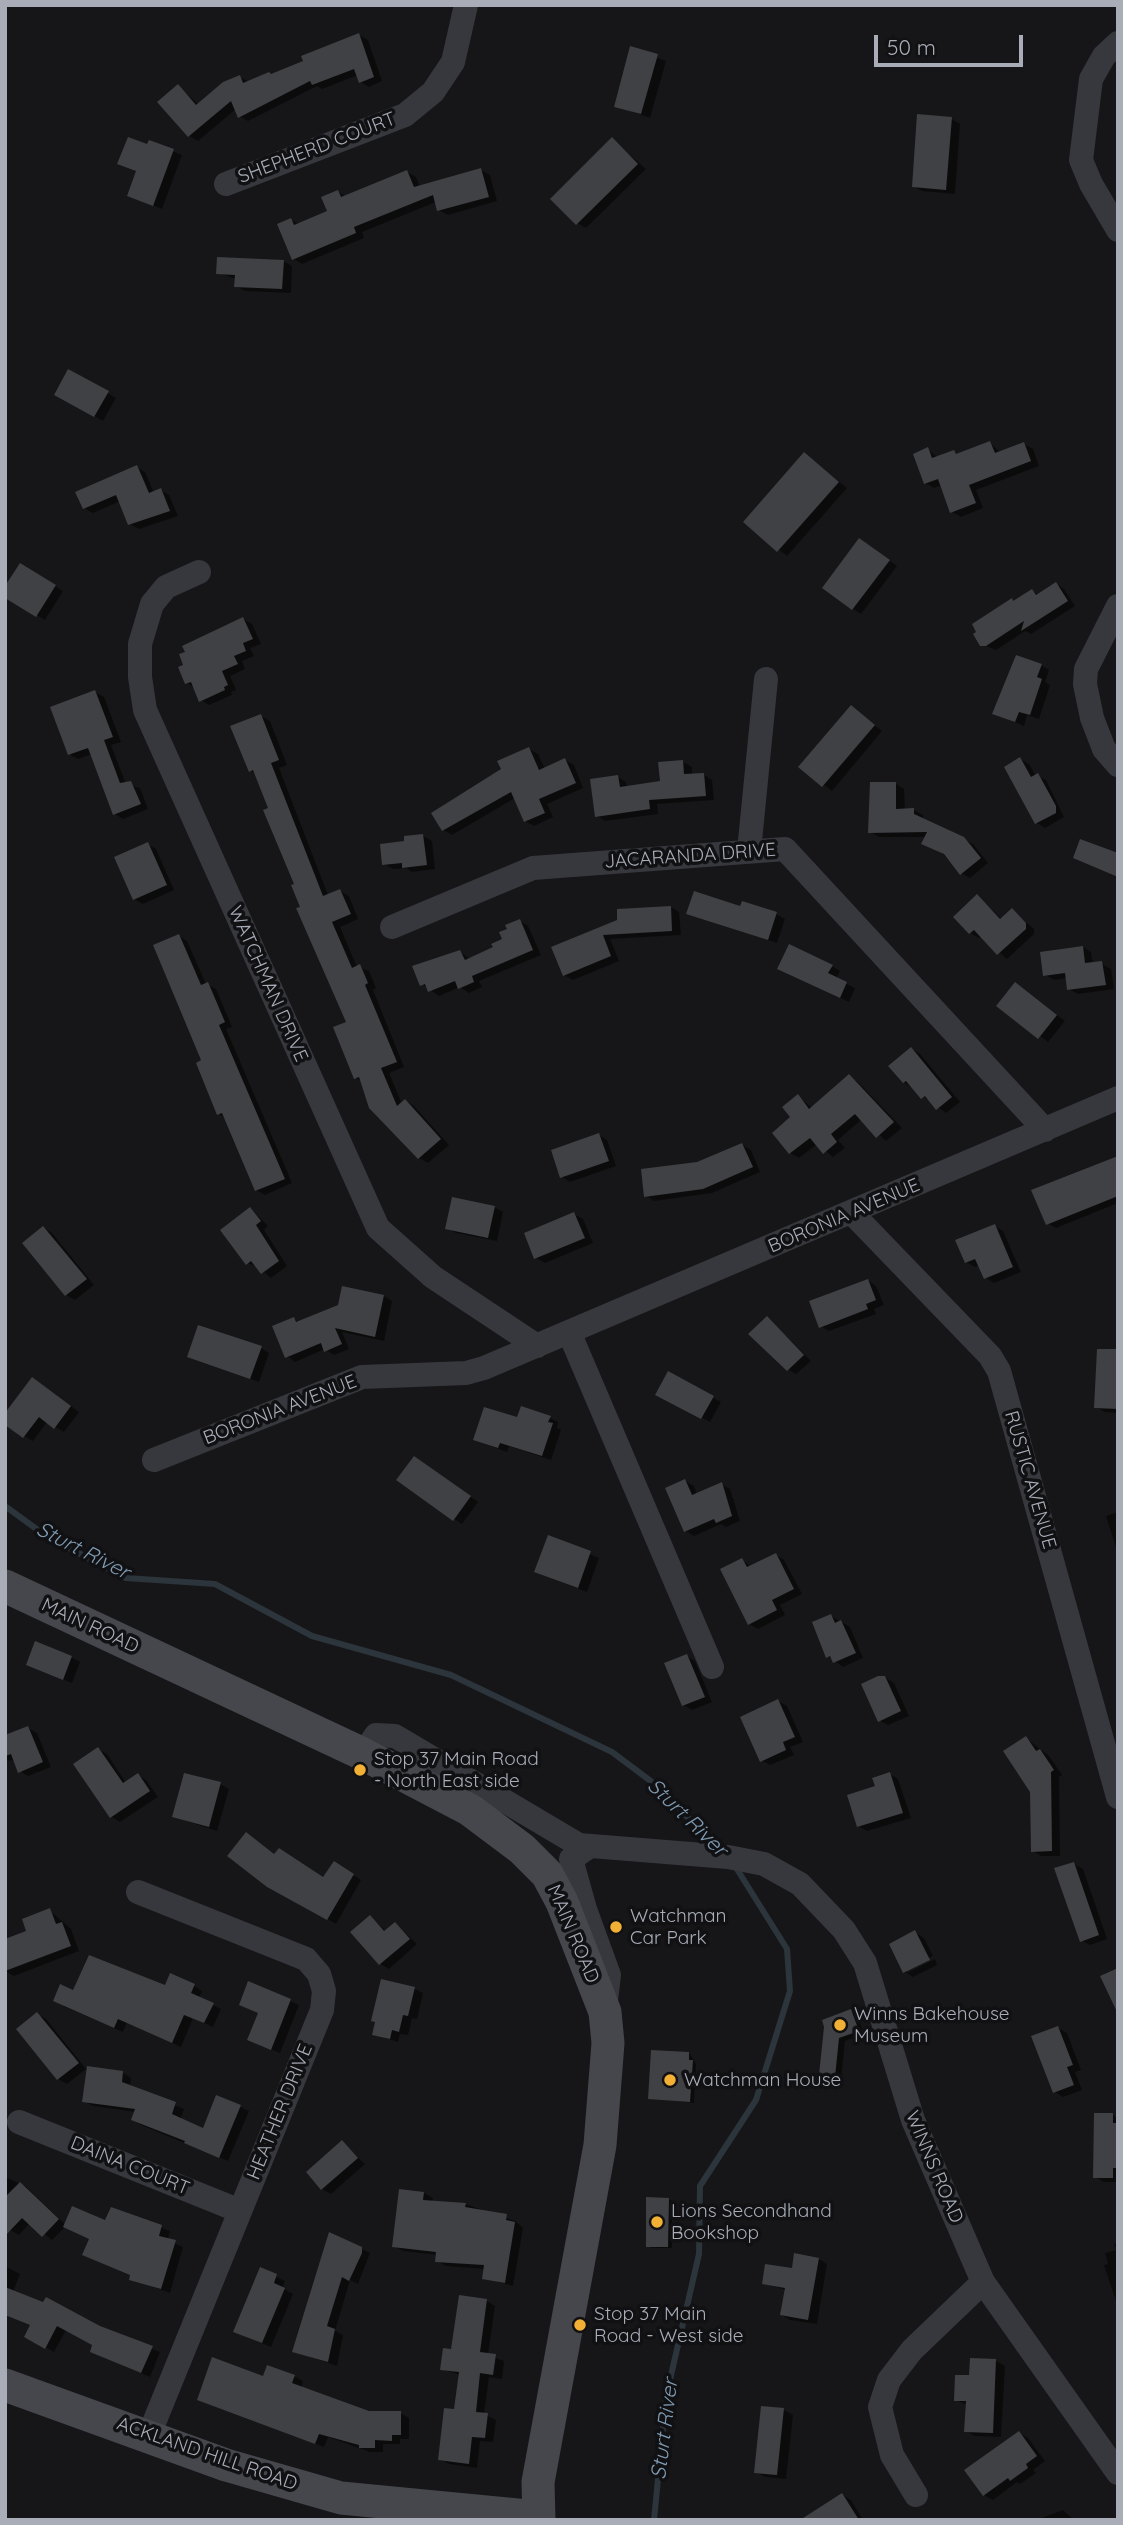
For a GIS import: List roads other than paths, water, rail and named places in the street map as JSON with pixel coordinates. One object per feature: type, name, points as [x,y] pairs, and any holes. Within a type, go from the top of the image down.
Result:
[{"type":"main road","name":"MAIN ROAD","points":[[5,1586],[363,1754],[470,1810],[522,1849],[547,1874],[562,1902],[605,2012],[608,2043],[600,2145],[538,2482],[539,2518]]},
{"type":"main road","name":"ACKLAND HILL ROAD","points":[[5,2385],[226,2465],[341,2498],[501,2517],[539,2518]]},
{"type":"street","name":"SHEPHERD COURT","points":[[226,184],[405,115],[433,92],[453,62],[466,5]]},
{"type":"street","points":[[1118,43],[1104,56],[1091,79],[1081,160],[1091,184],[1118,230]]},
{"type":"street","name":"WATCHMAN DRIVE","points":[[199,572],[166,587],[152,604],[140,644],[140,677],[145,710],[378,1228],[433,1277],[537,1346]]},
{"type":"street","points":[[1118,606],[1086,669],[1085,684],[1100,738],[1118,765]]},
{"type":"street","points":[[749,851],[766,679]]},
{"type":"street","name":"JACARANDA DRIVE","points":[[392,927],[534,868],[785,849],[1045,1130]]},
{"type":"street","name":"BORONIA AVENUE","points":[[154,1460],[362,1377],[466,1373],[537,1346],[1118,1098]]},
{"type":"street","name":"RUSTIC AVENUE","points":[[852,1213],[990,1356],[999,1371],[1118,1797]]},
{"type":"street","points":[[569,1332],[712,1667]]},
{"type":"street","points":[[363,1754],[376,1735],[395,1736],[579,1845],[590,1846]]},
{"type":"street","points":[[590,1846],[572,1859],[585,1909],[609,1975],[605,2012]]},
{"type":"street","name":"WINNS ROAD","points":[[590,1846],[706,1855],[764,1864],[800,1884],[844,1930],[865,1963],[913,2120],[984,2282],[1118,2473]]},
{"type":"street","name":"HEATHER DRIVE","points":[[138,1892],[306,1959],[319,1974],[324,1991],[322,2010],[149,2435]]},
{"type":"street","name":"DAINA COURT","points":[[19,2122],[240,2211]]},
{"type":"street","points":[[916,2495],[892,2455],[880,2407],[889,2380],[912,2350],[984,2282]]},
{"type":"waterway","name":"Sturt River","points":[[5,1506],[46,1536],[126,1578],[215,1584],[312,1636],[451,1675],[612,1752],[652,1782],[719,1848]]},
{"type":"waterway","name":"Sturt River","points":[[654,2520],[666,2397],[699,2254],[700,2186],[756,2100],[790,1991],[787,1949],[735,1866]]},
{"type":"place","name":"Stop 37 Main Road - North East side","points":[[360,1770]]},
{"type":"place","name":"Watchman Car Park","points":[[616,1927]]},
{"type":"place","name":"Winns Bakehouse Museum","points":[[840,2025]]},
{"type":"place","name":"Watchman House","points":[[670,2080]]},
{"type":"place","name":"Lions Secondhand Bookshop","points":[[657,2222]]},
{"type":"place","name":"Stop 37 Main Road - West side","points":[[580,2325]]}]
